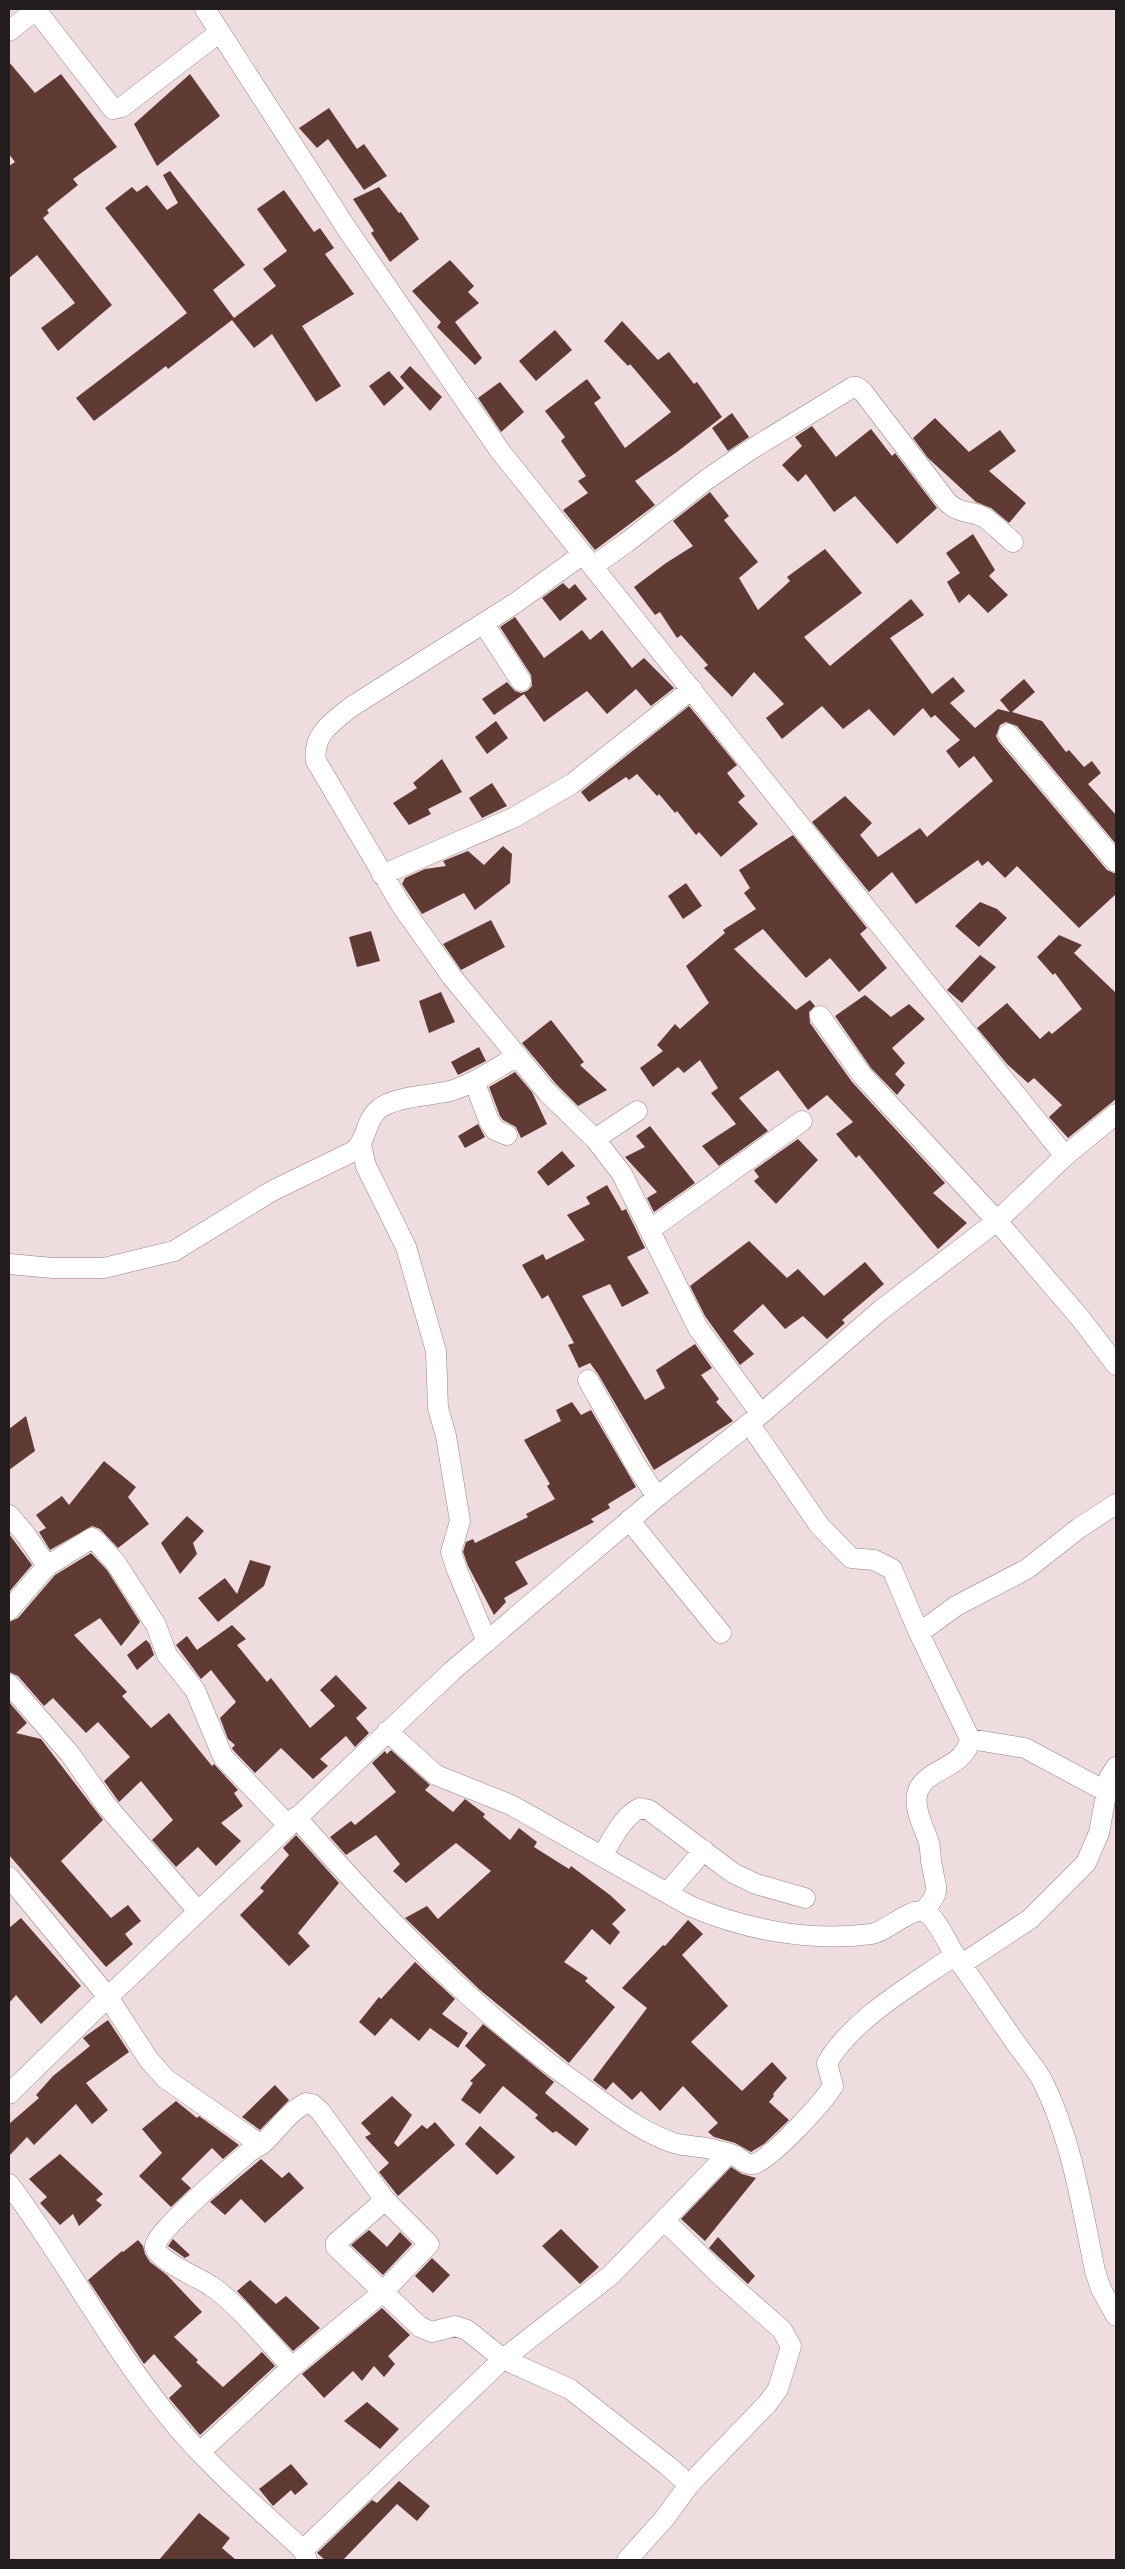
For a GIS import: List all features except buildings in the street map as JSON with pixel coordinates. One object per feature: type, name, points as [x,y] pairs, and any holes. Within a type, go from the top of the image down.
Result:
[{"type":"street","points":[[205,9],[347,228],[494,442],[1065,1156]]},
{"type":"street","points":[[9,31],[37,10],[113,109],[116,110],[220,32]]},
{"type":"street","points":[[387,1731],[436,1775],[512,1805],[667,1893],[714,1917],[796,1935],[828,1938],[874,1934],[916,1912],[924,1911],[935,1899],[938,1886],[932,1867],[930,1846],[917,1805],[917,1793],[922,1783],[954,1763],[968,1750],[970,1740],[892,1569],[874,1560],[851,1558],[819,1525],[698,1328],[651,1229],[622,1174],[595,1139],[553,1098],[452,977],[382,875],[316,762],[316,742],[328,725],[351,707],[588,560],[742,455],[848,389],[857,387],[886,420],[948,503],[957,511],[968,512],[984,518],[1013,542]]},
{"type":"street","points":[[484,624],[521,681]]},
{"type":"street","points":[[382,875],[515,818],[573,783],[692,689]]},
{"type":"street","points":[[1008,734],[1116,862]]},
{"type":"street","points":[[820,1016],[874,1088],[997,1221],[1081,1319],[1116,1365]]},
{"type":"street","points":[[486,1642],[451,1552],[460,1521],[446,1436],[438,1408],[436,1351],[406,1247],[366,1166],[361,1145],[369,1122],[379,1109],[392,1102],[451,1091],[474,1081],[518,1056]]},
{"type":"street","points":[[474,1081],[489,1121],[495,1130],[507,1135]]},
{"type":"street","points":[[595,1139],[637,1111]]},
{"type":"street","points":[[9,2094],[292,1821],[387,1731],[486,1642],[628,1520],[755,1418],[880,1310],[997,1221],[1065,1156],[1116,1114]]},
{"type":"street","points":[[651,1229],[802,1120]]},
{"type":"street","points":[[9,1264],[53,1268],[104,1268],[174,1251],[272,1191],[361,1145]]},
{"type":"street","points":[[588,1380],[636,1465],[657,1497]]},
{"type":"street","points":[[920,1633],[956,1606],[1027,1569],[1079,1528],[1116,1504]]},
{"type":"street","points":[[9,1515],[26,1535],[47,1566]]},
{"type":"street","points":[[628,1520],[721,1633]]},
{"type":"street","points":[[9,1610],[47,1566],[92,1538],[116,1563],[156,1625],[167,1655],[195,1690],[223,1757],[292,1821],[416,1947],[562,2073],[637,2126],[674,2143],[735,2155],[743,2162],[753,2164],[768,2156],[826,2098],[833,2086],[827,2063],[844,2039],[874,2013],[958,1960],[1030,1919],[1086,1863],[1099,1833],[1109,1778],[1116,1767]]},
{"type":"street","points":[[9,1684],[70,1754],[106,1805],[198,1911]]},
{"type":"street","points":[[970,1740],[1025,1748],[1107,1792]]},
{"type":"street","points":[[602,1856],[622,1824],[634,1811],[640,1808],[650,1810],[733,1873],[756,1884],[805,1898]]},
{"type":"street","points":[[667,1893],[704,1850]]},
{"type":"street","points":[[9,1877],[108,1997],[149,2060],[166,2079],[261,2145]]},
{"type":"street","points":[[924,1911],[932,1917],[958,1960],[1042,2080],[1056,2112],[1082,2206],[1095,2271],[1101,2289],[1116,2316]]},
{"type":"street","points":[[200,2452],[292,2367],[360,2309],[383,2292],[428,2244],[385,2200],[320,2111],[312,2104],[302,2105],[261,2145],[251,2150],[199,2196],[160,2234],[154,2244],[155,2249],[164,2258],[213,2287],[292,2367]]},
{"type":"street","points":[[9,2184],[44,2231],[112,2339],[168,2416],[200,2452],[305,2555],[502,2359],[611,2275],[728,2154]]},
{"type":"street","points":[[385,2200],[336,2243],[336,2247],[420,2327],[432,2332],[455,2326],[467,2330],[502,2359],[570,2389],[668,2466],[688,2485]]},
{"type":"street","points":[[628,2560],[664,2519],[688,2485],[767,2404],[778,2389],[791,2346],[782,2330],[722,2277],[665,2221]]}]
